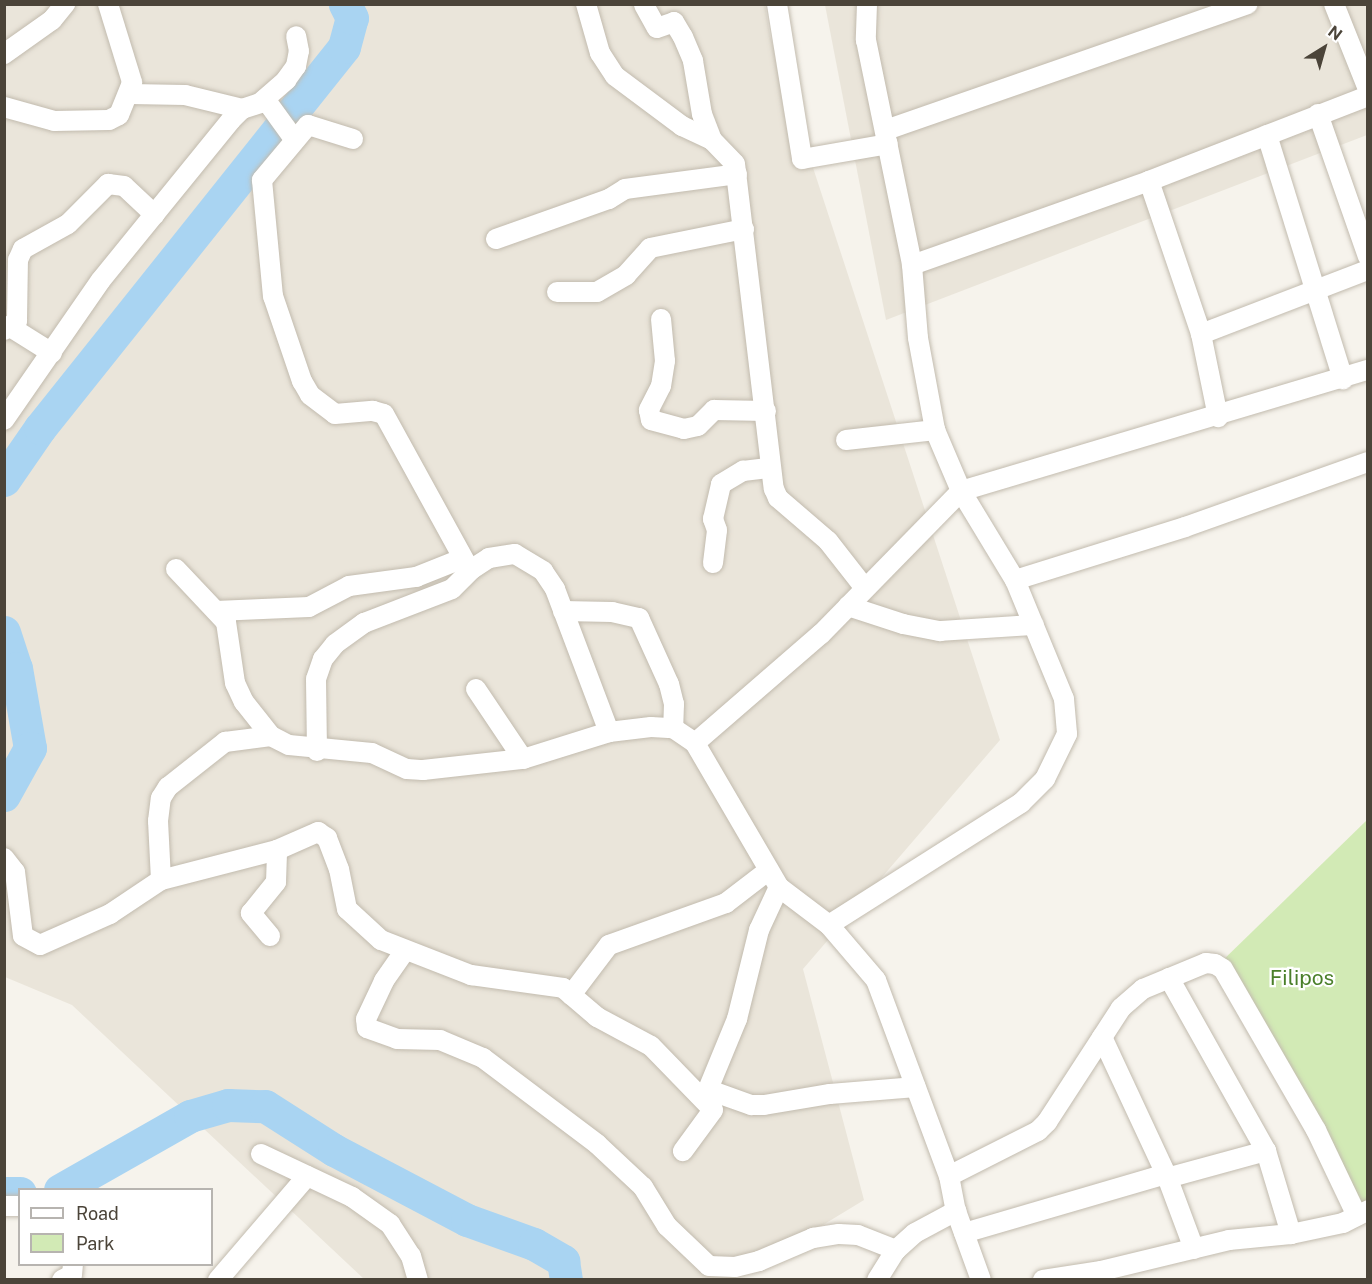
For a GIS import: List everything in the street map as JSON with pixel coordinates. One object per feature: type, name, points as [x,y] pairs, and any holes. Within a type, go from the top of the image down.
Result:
[{"type":"street","points":[[4,54],[52,20],[65,4]]},
{"type":"street","points":[[4,106],[54,121],[109,120],[119,115],[130,94],[132,82],[127,58],[108,4]]},
{"type":"street","points":[[586,4],[600,53],[615,76],[672,120],[712,140],[731,157],[737,174],[766,411],[768,468],[778,498],[828,541],[864,587]]},
{"type":"street","points":[[777,4],[802,159],[887,137],[1248,4]]},
{"type":"street","points":[[830,925],[1021,803],[1045,779],[1067,734],[1064,699],[1015,580],[961,490],[935,430],[918,338],[912,265],[866,40],[867,4]]},
{"type":"street","points":[[1334,4],[1368,89]]},
{"type":"street","points":[[644,5],[657,28],[674,22],[682,36],[693,61],[702,114],[712,140]]},
{"type":"street","points":[[4,420],[101,280],[155,214],[242,109],[265,100],[296,66],[299,51],[296,36]]},
{"type":"street","points":[[130,94],[185,95],[242,109]]},
{"type":"street","points":[[912,265],[1149,181],[1368,96]]},
{"type":"street","points":[[265,100],[293,138]]},
{"type":"street","points":[[1318,114],[1368,257]]},
{"type":"street","points":[[353,139],[312,125],[293,138],[262,180],[273,296],[302,381],[310,394],[335,414],[373,411],[384,414],[466,564]]},
{"type":"street","points":[[1267,135],[1318,291],[1343,379]]},
{"type":"street","points":[[496,239],[609,199],[625,189],[737,174]]},
{"type":"street","points":[[1149,181],[1201,334],[1218,417]]},
{"type":"street","points":[[52,353],[8,329],[17,321],[18,260],[23,249],[68,224],[108,184],[124,186],[155,214]]},
{"type":"street","points":[[556,292],[597,292],[626,275],[650,248],[744,229]]},
{"type":"street","points":[[1201,334],[1368,270]]},
{"type":"street","points":[[661,319],[665,361],[661,386],[649,410],[651,420],[684,429],[698,426],[714,410],[766,411]]},
{"type":"street","points":[[695,743],[751,698],[848,606],[961,490],[1218,417],[1368,370]]},
{"type":"street","points":[[846,440],[935,430]]},
{"type":"street","points":[[1015,580],[1174,530],[1368,462]]},
{"type":"street","points":[[713,563],[717,530],[713,519],[722,484],[743,471],[768,468]]},
{"type":"street","points":[[216,611],[309,607],[349,586],[417,577],[506,554],[522,557],[543,572],[563,611],[609,732]]},
{"type":"street","points":[[318,751],[316,679],[323,659],[335,644],[364,623],[452,589],[466,564]]},
{"type":"street","points":[[176,569],[216,611],[229,630],[235,683],[271,736],[289,745],[318,751],[372,753],[406,769],[423,770],[523,759],[609,732],[673,728],[695,743],[779,887],[830,925],[876,980],[949,1176],[956,1211],[981,1280]]},
{"type":"street","points":[[848,606],[940,631],[1034,625]]},
{"type":"street","points":[[563,611],[612,612],[639,618],[669,684],[674,704],[673,728]]},
{"type":"street","points":[[476,689],[523,759]]},
{"type":"street","points":[[161,880],[158,821],[161,798],[168,787],[225,742],[271,736]]},
{"type":"street","points":[[4,858],[15,872],[23,936],[40,945],[101,919],[161,880],[277,850],[308,835],[324,834],[339,869],[347,909],[381,939],[404,952],[471,975],[502,982],[551,985],[571,995],[597,1017],[651,1046],[707,1095],[751,1106],[764,1106],[830,1094],[916,1087]]},
{"type":"street","points":[[270,936],[251,913],[276,882],[277,850]]},
{"type":"street","points":[[571,995],[609,945],[688,914],[720,906],[769,870]]},
{"type":"street","points":[[683,1151],[713,1113],[707,1095],[737,1019],[759,930],[779,887]]},
{"type":"street","points":[[404,952],[384,981],[366,1019],[368,1028],[397,1039],[440,1041],[483,1058],[597,1144],[643,1187],[667,1226],[709,1266],[735,1267],[759,1262],[813,1238],[839,1234],[858,1235],[896,1250]]},
{"type":"street","points":[[949,1176],[1038,1131],[1058,1109],[1121,1008],[1143,989],[1206,963],[1223,969],[1362,1213],[1343,1223],[1291,1234],[1229,1240],[1101,1271],[1043,1280]]},
{"type":"street","points":[[1169,978],[1266,1151],[1291,1234]]},
{"type":"street","points":[[1102,1037],[1167,1176],[1194,1249]]},
{"type":"street","points":[[964,1233],[1167,1176],[1266,1151]]},
{"type":"street","points":[[261,1154],[352,1197],[390,1224],[411,1256],[418,1280]]},
{"type":"street","points":[[218,1280],[307,1176]]},
{"type":"street","points":[[877,1280],[896,1250],[915,1233],[956,1211]]},
{"type":"street","points":[[62,1280],[72,1275],[73,1266]]},
{"type":"shaded area","points":[[4,5],[765,5],[770,36],[1000,740],[803,969],[864,1200],[734,1279],[364,1279],[72,1005],[5,977]]},
{"type":"shaded area","points":[[825,5],[1367,5],[1367,135],[886,320]]},
{"type":"green space","name":"Filipos","points":[[1367,820],[1367,1207],[1347,1205],[1219,964]]},
{"type":"waterway","points":[[4,480],[40,428],[344,47],[352,18],[345,4]]},
{"type":"waterway","points":[[4,632],[16,668],[30,748],[4,795]]},
{"type":"waterway","points":[[64,1188],[190,1116],[228,1105],[265,1106],[334,1150],[467,1220],[534,1244],[563,1261],[566,1280]]},
{"type":"waterway","points":[[4,1193],[18,1193]]}]
